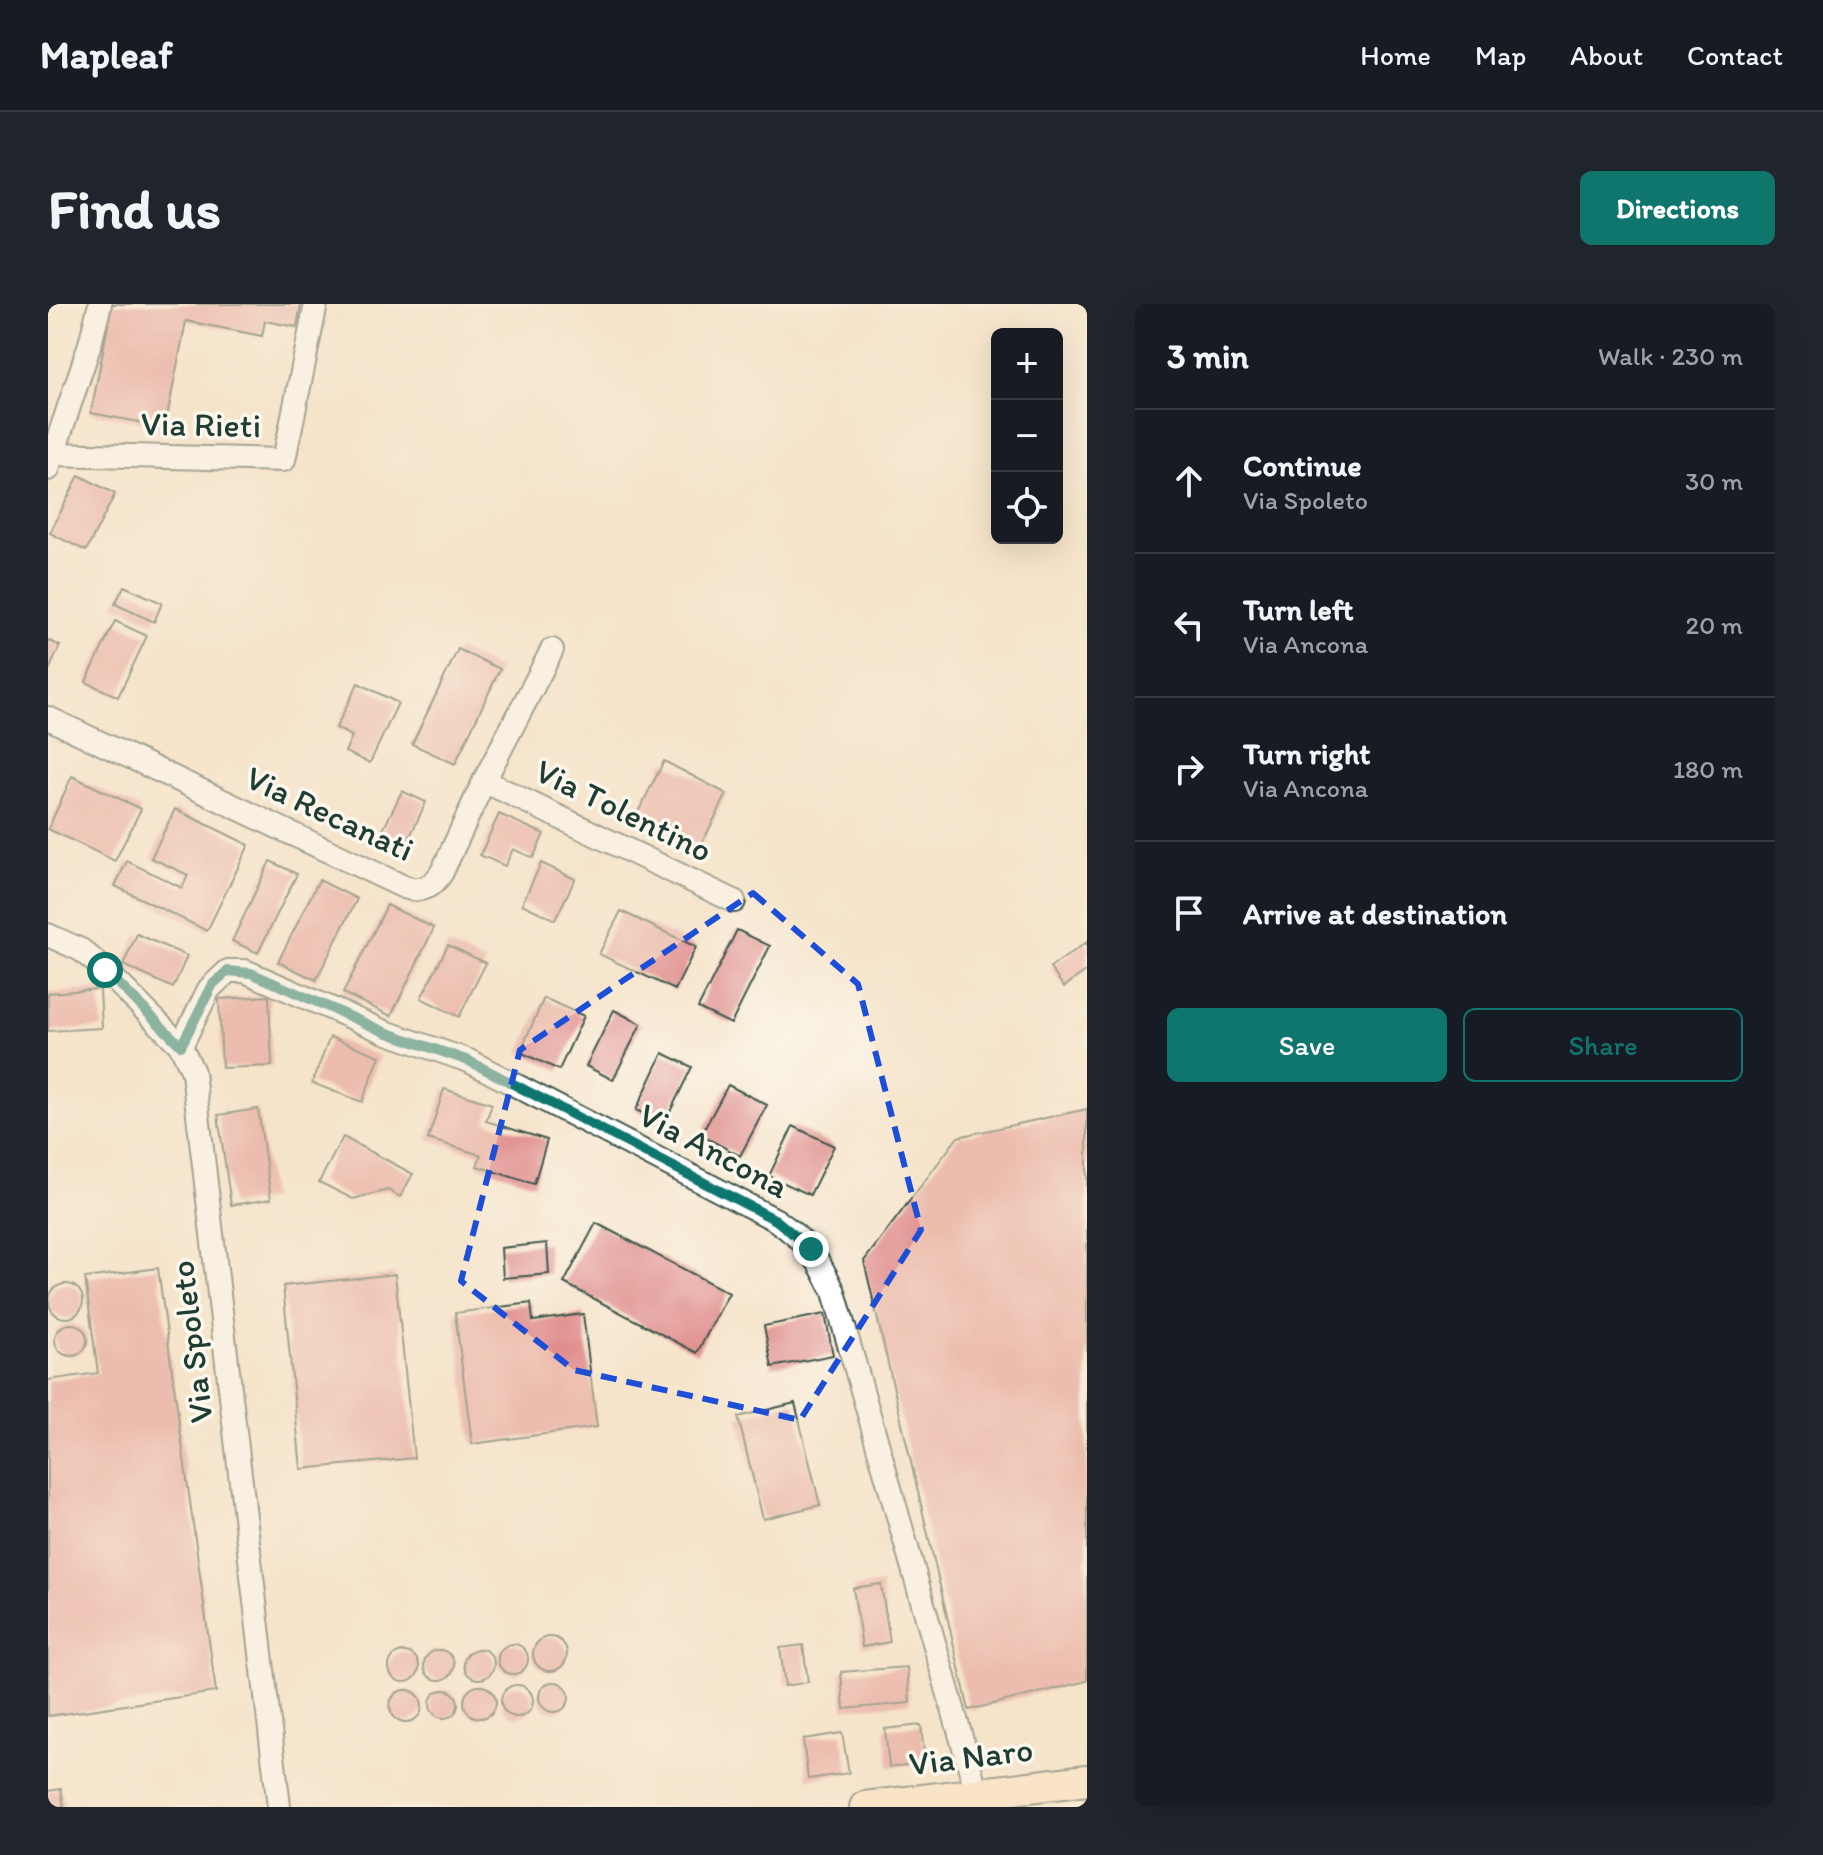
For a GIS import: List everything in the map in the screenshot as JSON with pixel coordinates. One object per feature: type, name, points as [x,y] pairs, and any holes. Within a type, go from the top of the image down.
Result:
[{"type":"street","name":"Via Rieti","points":[[100,304],[51,461],[284,460],[316,304]]},
{"type":"street","name":"Via Recanati","points":[[48,718],[411,889],[426,888],[438,878],[552,650]]},
{"type":"street","name":"Via Tolentino","points":[[484,781],[734,901]]},
{"type":"street","name":"Via Spoleto","points":[[48,935],[81,950],[98,963],[181,1046],[196,1082],[279,1807]]},
{"type":"street","name":"Via Ancona","points":[[181,1046],[213,984],[228,971],[245,971],[385,1032],[469,1061],[776,1220],[797,1235],[811,1249],[834,1292],[977,1793]]},
{"type":"street","name":"Via Naro","points":[[865,1807],[942,1803],[977,1793],[1087,1780]]},
{"type":"highlighted area","points":[[753,893],[858,984],[921,1230],[800,1420],[574,1370],[461,1281],[520,1050]]},
{"type":"building","points":[[112,304],[301,304],[297,327],[265,321],[262,336],[186,321],[165,427],[91,413]]},
{"type":"building","points":[[79,475],[115,494],[86,551],[50,533]]},
{"type":"building","points":[[124,586],[162,603],[154,622],[115,604]]},
{"type":"building","points":[[115,621],[147,636],[118,697],[86,682]]},
{"type":"building","points":[[48,640],[60,646],[48,672]]},
{"type":"building","points":[[458,649],[500,669],[455,764],[412,744]]},
{"type":"building","points":[[358,683],[398,703],[370,763],[345,752],[352,736],[336,728]]},
{"type":"building","points":[[664,761],[727,794],[700,847],[637,814]]},
{"type":"building","points":[[72,776],[141,809],[115,861],[48,829]]},
{"type":"building","points":[[402,791],[426,802],[407,843],[382,832]]},
{"type":"building","points":[[175,809],[249,845],[207,931],[115,886],[127,861],[182,888],[188,875],[151,858]]},
{"type":"building","points":[[499,814],[544,834],[533,858],[513,849],[505,866],[480,855]]},
{"type":"building","points":[[270,861],[297,874],[258,953],[232,941]]},
{"type":"building","points":[[541,863],[575,879],[555,920],[522,904]]},
{"type":"building","points":[[319,880],[357,899],[316,980],[278,962]]},
{"type":"building","points":[[387,905],[434,928],[391,1016],[343,993]]},
{"type":"building","points":[[621,911],[696,947],[675,990],[599,954]]},
{"type":"building","points":[[737,930],[770,946],[731,1024],[698,1008]]},
{"type":"building","points":[[137,934],[187,956],[173,988],[123,965]]},
{"type":"building","points":[[1087,942],[1087,970],[1064,987],[1050,968]]},
{"type":"building","points":[[448,945],[486,963],[459,1017],[421,998]]},
{"type":"building","points":[[100,989],[102,1028],[48,1031],[48,993]]},
{"type":"building","points":[[269,996],[272,1066],[222,1068],[219,999]]},
{"type":"building","points":[[544,998],[584,1016],[559,1070],[520,1052]]},
{"type":"building","points":[[614,1010],[641,1024],[613,1080],[586,1066]]},
{"type":"building","points":[[330,1037],[380,1056],[362,1102],[312,1083]]},
{"type":"building","points":[[663,1053],[692,1067],[664,1124],[636,1110]]},
{"type":"building","points":[[728,1085],[767,1105],[740,1156],[701,1135]]},
{"type":"building","points":[[444,1089],[492,1104],[486,1121],[547,1140],[534,1184],[477,1166],[481,1155],[428,1139]]},
{"type":"building","points":[[258,1109],[271,1199],[231,1205],[218,1115]]},
{"type":"building","points":[[1087,1109],[1087,1681],[969,1710],[864,1261],[958,1137]]},
{"type":"building","points":[[793,1126],[834,1146],[810,1195],[769,1176]]},
{"type":"building","points":[[343,1137],[413,1174],[400,1197],[388,1190],[353,1199],[319,1182]]},
{"type":"building","points":[[596,1223],[729,1293],[697,1353],[564,1283]]},
{"type":"building","points":[[547,1243],[549,1274],[503,1278],[501,1248]]},
{"type":"building","points":[[158,1268],[216,1692],[48,1716],[48,1380],[98,1373],[85,1278]]},
{"type":"building","points":[[395,1274],[414,1458],[301,1469],[283,1286]]},
{"type":"building","points":[[66,1284],[78,1289],[83,1301],[78,1313],[66,1318],[54,1313],[49,1301],[54,1289]]},
{"type":"building","points":[[531,1303],[533,1321],[583,1314],[597,1427],[472,1444],[455,1313]]},
{"type":"building","points":[[825,1314],[833,1355],[772,1367],[764,1326]]},
{"type":"building","points":[[71,1324],[82,1329],[87,1340],[82,1351],[71,1356],[60,1351],[55,1340],[60,1329]]},
{"type":"building","points":[[795,1403],[820,1505],[763,1519],[738,1417]]},
{"type":"building","points":[[881,1584],[890,1642],[862,1647],[853,1588]]},
{"type":"building","points":[[550,1637],[562,1642],[567,1654],[562,1666],[550,1671],[538,1666],[533,1654],[538,1642]]},
{"type":"building","points":[[513,1644],[524,1648],[528,1659],[524,1670],[513,1674],[502,1670],[498,1659],[502,1648]]},
{"type":"building","points":[[803,1645],[808,1682],[785,1686],[780,1648]]},
{"type":"building","points":[[479,1649],[485,1650],[493,1658],[493,1670],[485,1678],[479,1679],[473,1678],[465,1670],[464,1664],[465,1658],[473,1650]]},
{"type":"building","points":[[439,1650],[450,1654],[454,1665],[450,1676],[439,1680],[428,1676],[424,1665],[428,1654]]},
{"type":"building","points":[[404,1652],[415,1656],[419,1667],[415,1678],[404,1682],[393,1678],[389,1667],[393,1656]]},
{"type":"building","points":[[907,1667],[910,1703],[844,1709],[841,1672]]},
{"type":"building","points":[[554,1682],[565,1686],[569,1697],[565,1708],[554,1712],[543,1708],[539,1697],[543,1686]]},
{"type":"building","points":[[517,1685],[528,1690],[533,1701],[528,1712],[517,1717],[506,1712],[501,1701],[506,1690]]},
{"type":"building","points":[[480,1686],[492,1690],[496,1702],[492,1714],[480,1718],[468,1714],[464,1702],[468,1690]]},
{"type":"building","points":[[406,1690],[417,1695],[422,1706],[417,1717],[406,1722],[395,1717],[390,1706],[395,1695]]},
{"type":"building","points":[[444,1690],[454,1694],[458,1704],[454,1714],[444,1718],[434,1714],[430,1704],[434,1694]]},
{"type":"building","points":[[921,1725],[925,1763],[889,1767],[885,1729]]},
{"type":"building","points":[[842,1733],[849,1773],[808,1779],[803,1739]]},
{"type":"building","points":[[61,1789],[64,1807],[48,1807],[48,1791]]},
{"type":"route","points":[[105,970],[181,1046],[209,989],[222,974],[240,970],[280,984],[385,1032],[469,1061],[776,1220],[811,1249]]}]
